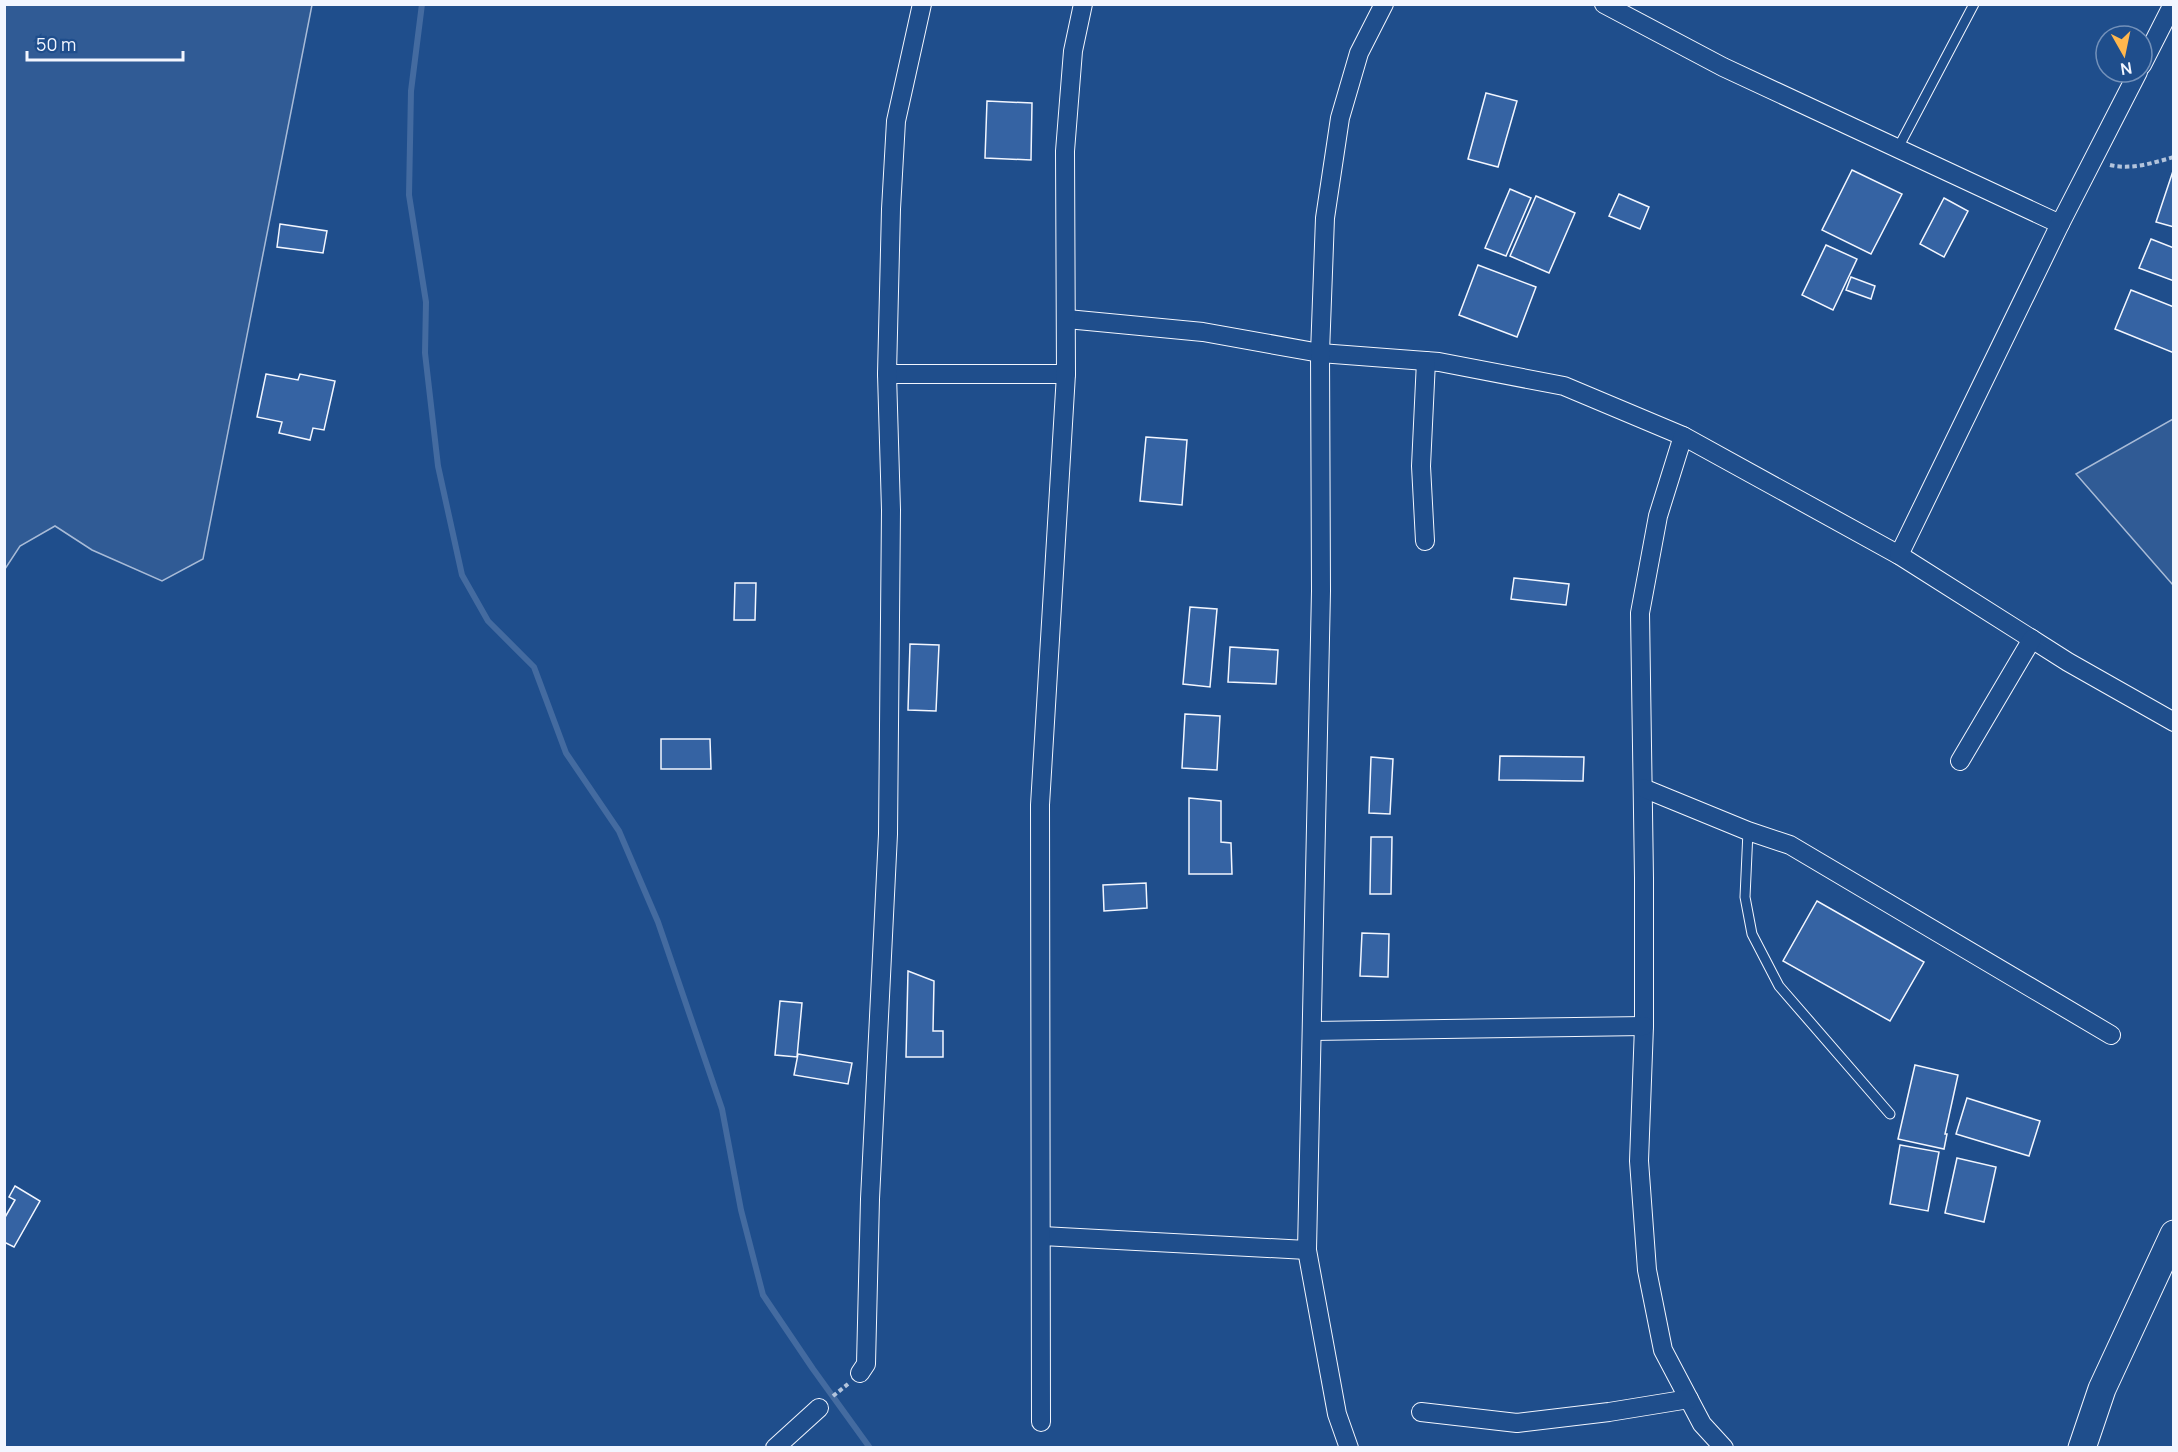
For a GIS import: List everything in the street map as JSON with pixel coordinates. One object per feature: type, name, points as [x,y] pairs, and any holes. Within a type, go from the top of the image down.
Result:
[{"type":"street","points":[[860,1373],[866,1364],[870,1199],[888,834],[891,510],[887,374],[891,209],[896,121],[922,4]]},
{"type":"street","points":[[1041,1422],[1040,805],[1066,374],[1065,151],[1073,51],[1083,4]]},
{"type":"street","points":[[1349,1448],[1336,1414],[1307,1250],[1321,591],[1320,353],[1325,218],[1340,118],[1359,53],[1384,4]]},
{"type":"street","points":[[1604,4],[1723,67],[2060,224]]},
{"type":"street","points":[[2154,41],[2173,4]]},
{"type":"street","points":[[1899,555],[2060,224],[2132,84]]},
{"type":"street","points":[[1067,319],[1203,332],[1320,353],[1426,362],[1564,386],[1683,435],[1899,555],[2068,662],[2174,722]]},
{"type":"street","points":[[1425,540],[1421,466],[1426,362]]},
{"type":"street","points":[[887,374],[1066,374]]},
{"type":"street","points":[[1683,435],[1658,516],[1640,613],[1644,1026],[1638,1161],[1647,1270],[1663,1350],[1702,1424],[1724,1448]]},
{"type":"street","points":[[1960,761],[2032,639]]},
{"type":"street","points":[[1643,788],[1748,831],[1790,845],[2111,1035]]},
{"type":"street","points":[[1313,1031],[1644,1026]]},
{"type":"street","points":[[2082,1448],[2102,1389],[2174,1234]]},
{"type":"street","points":[[1042,1236],[1307,1250]]},
{"type":"street","points":[[1421,1412],[1517,1423],[1689,1400]]},
{"type":"street","points":[[775,1448],[819,1408]]},
{"type":"lane","points":[[1898,148],[1974,4]]},
{"type":"lane","points":[[1748,831],[1745,897],[1752,934],[1779,986],[1890,1114]]},
{"type":"path","points":[[2093,161],[2120,168],[2174,157]]},
{"type":"path","points":[[819,1408],[860,1373]]},
{"type":"shaded area","points":[[5,4],[312,5],[203,559],[162,581],[92,550],[55,526],[20,546],[5,569]]},
{"type":"shaded area","points":[[2173,419],[2173,585],[2076,474]]},
{"type":"building","points":[[1486,93],[1517,101],[1498,167],[1468,159]]},
{"type":"building","points":[[987,101],[1032,103],[1031,160],[985,158]]},
{"type":"building","points":[[2174,168],[2174,227],[2156,222]]},
{"type":"building","points":[[1852,170],[1902,194],[1871,254],[1822,230]]},
{"type":"building","points":[[1510,189],[1531,198],[1506,256],[1485,248]]},
{"type":"building","points":[[1619,194],[1649,207],[1640,229],[1609,216]]},
{"type":"building","points":[[1536,196],[1575,213],[1549,273],[1510,256]]},
{"type":"building","points":[[1944,198],[1968,211],[1944,257],[1920,244]]},
{"type":"building","points":[[280,224],[327,231],[323,253],[277,247]]},
{"type":"building","points":[[2151,239],[2174,248],[2174,281],[2139,268]]},
{"type":"building","points":[[1826,245],[1857,259],[1833,310],[1802,295]]},
{"type":"building","points":[[1478,265],[1536,287],[1517,337],[1459,315]]},
{"type":"building","points":[[1851,277],[1875,286],[1871,299],[1846,290]]},
{"type":"building","points":[[2131,290],[2174,307],[2174,353],[2115,329]]},
{"type":"building","points":[[266,374],[298,380],[300,374],[335,381],[324,430],[313,428],[310,440],[279,433],[282,422],[257,417]]},
{"type":"building","points":[[1146,437],[1187,440],[1182,505],[1140,501]]},
{"type":"building","points":[[1514,578],[1569,584],[1566,605],[1511,599]]},
{"type":"building","points":[[735,583],[756,583],[755,620],[734,620]]},
{"type":"building","points":[[1190,607],[1217,609],[1210,687],[1183,684]]},
{"type":"building","points":[[910,644],[939,645],[936,711],[908,710]]},
{"type":"building","points":[[1230,647],[1278,650],[1276,684],[1228,682]]},
{"type":"building","points":[[1185,714],[1220,716],[1217,770],[1182,768]]},
{"type":"building","points":[[661,739],[710,739],[711,769],[661,769]]},
{"type":"building","points":[[1500,756],[1584,757],[1583,781],[1499,780]]},
{"type":"building","points":[[1371,757],[1393,759],[1390,814],[1369,813]]},
{"type":"building","points":[[1189,798],[1221,801],[1221,842],[1231,843],[1232,874],[1189,874]]},
{"type":"building","points":[[1371,837],[1392,837],[1391,894],[1370,894]]},
{"type":"building","points":[[1146,883],[1147,908],[1104,911],[1103,885]]},
{"type":"building","points":[[1817,901],[1924,962],[1890,1021],[1783,961]]},
{"type":"building","points":[[1362,933],[1389,934],[1388,977],[1360,976]]},
{"type":"building","points":[[908,971],[934,981],[933,1031],[943,1031],[943,1057],[906,1057]]},
{"type":"building","points":[[780,1001],[802,1003],[797,1057],[775,1055]]},
{"type":"building","points":[[798,1054],[852,1063],[848,1084],[794,1075]]},
{"type":"building","points":[[1915,1065],[1958,1075],[1945,1134],[1947,1134],[1944,1149],[1898,1139]]},
{"type":"building","points":[[1967,1098],[2040,1121],[2029,1156],[1956,1134]]},
{"type":"building","points":[[1900,1145],[1939,1152],[1928,1211],[1890,1204]]},
{"type":"building","points":[[1957,1158],[1996,1167],[1984,1222],[1945,1213]]},
{"type":"building","points":[[15,1186],[40,1201],[14,1247],[4,1242],[4,1219],[15,1200],[9,1197]]},
{"type":"waterway","points":[[422,4],[411,91],[409,195],[426,302],[425,353],[438,466],[462,575],[488,621],[534,667],[566,753],[619,831],[658,922],[722,1109],[741,1210],[763,1295],[870,1448]]}]
